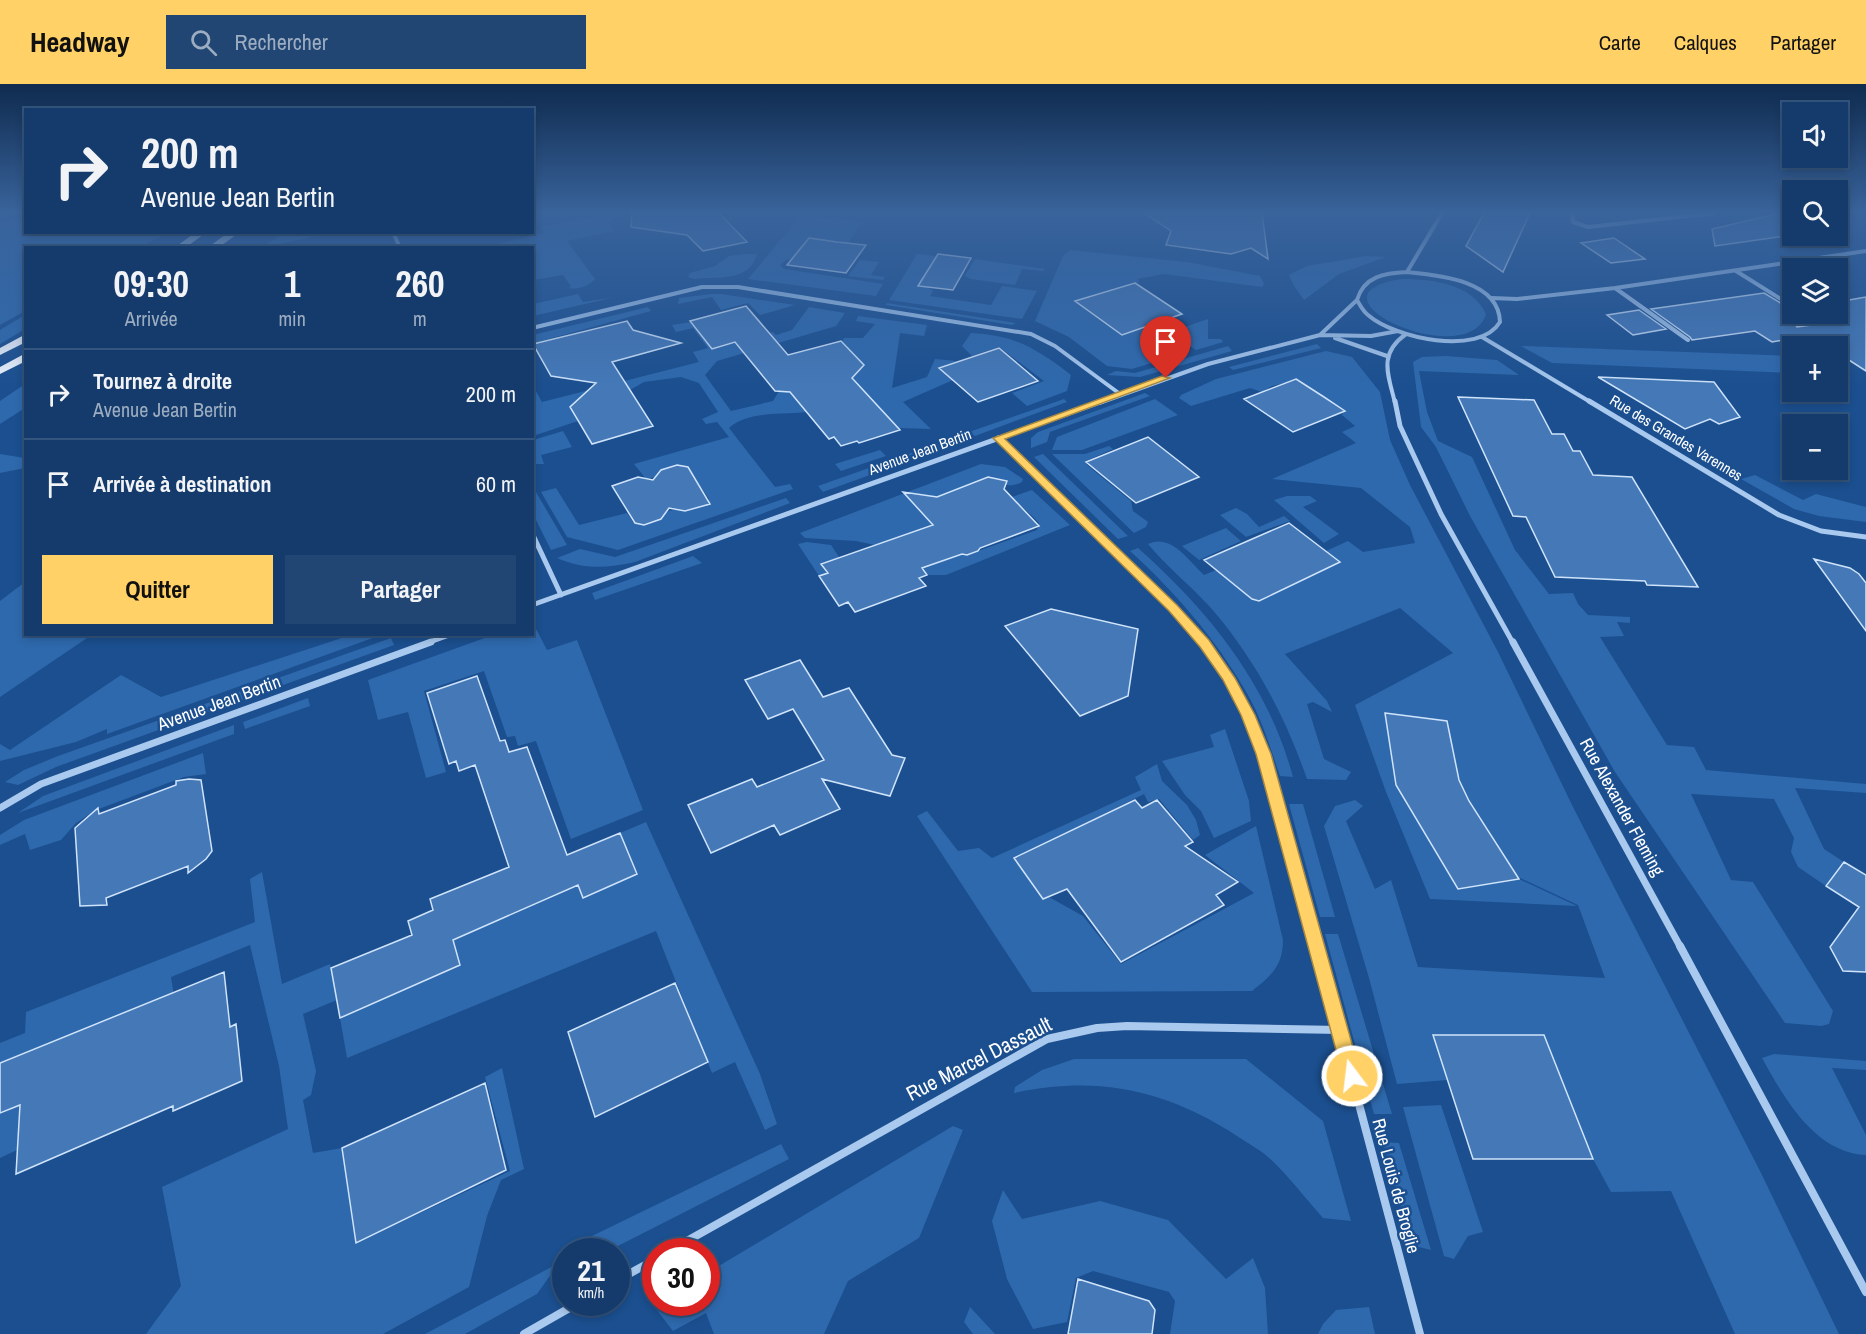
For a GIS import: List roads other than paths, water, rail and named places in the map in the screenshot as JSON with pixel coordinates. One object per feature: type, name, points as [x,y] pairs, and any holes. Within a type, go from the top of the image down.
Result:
[{"type":"main road","points":[[0,352],[24,338]]},
{"type":"main road","points":[[0,371],[24,357]]},
{"type":"street","points":[[1492,298],[1517,299],[1734,271]]},
{"type":"street","points":[[1737,271],[1782,300]]},
{"type":"street","name":"Avenue Jean Bertin","points":[[1320,335],[1357,300],[1359,288],[1368,280],[1391,273],[1436,275],[1464,282],[1492,298]]},
{"type":"street","points":[[534,328],[702,287],[738,287],[1031,334],[1055,346],[1120,394]]},
{"type":"street","points":[[1615,288],[1688,340]]},
{"type":"street","points":[[1357,300],[1366,314],[1380,324],[1402,333],[1451,341],[1482,337],[1494,331],[1502,320],[1500,309],[1492,298]]},
{"type":"street","name":"Avenue Jean Bertin","points":[[534,604],[1208,364],[1320,335],[1371,336],[1402,333]]},
{"type":"street","points":[[1387,356],[1393,343],[1402,333]]},
{"type":"street","name":"Avenue Jean Bertin","points":[[1320,335],[1345,340],[1387,356]]},
{"type":"street","name":"Rue des Grandes Varennes","points":[[1482,337],[1779,515],[1821,531],[1866,537]]},
{"type":"street","name":"Rue Alexander Fleming","points":[[1387,356],[1388,372],[1401,426],[1441,514],[1593,785],[1866,1292]]},
{"type":"street","name":"Rue Louis de Broglie","points":[[998,438],[1173,608],[1205,644],[1229,678],[1248,715],[1263,754],[1340,1030],[1420,1334]]},
{"type":"street","points":[[534,537],[561,595]]},
{"type":"street","name":"Avenue Jean Bertin","points":[[0,808],[41,784],[447,636]]},
{"type":"street","name":"Rue Marcel Dassault","points":[[692,1238],[1047,1038],[1096,1028],[1127,1026],[1340,1030]]},
{"type":"street","points":[[524,1334],[556,1316]]}]
